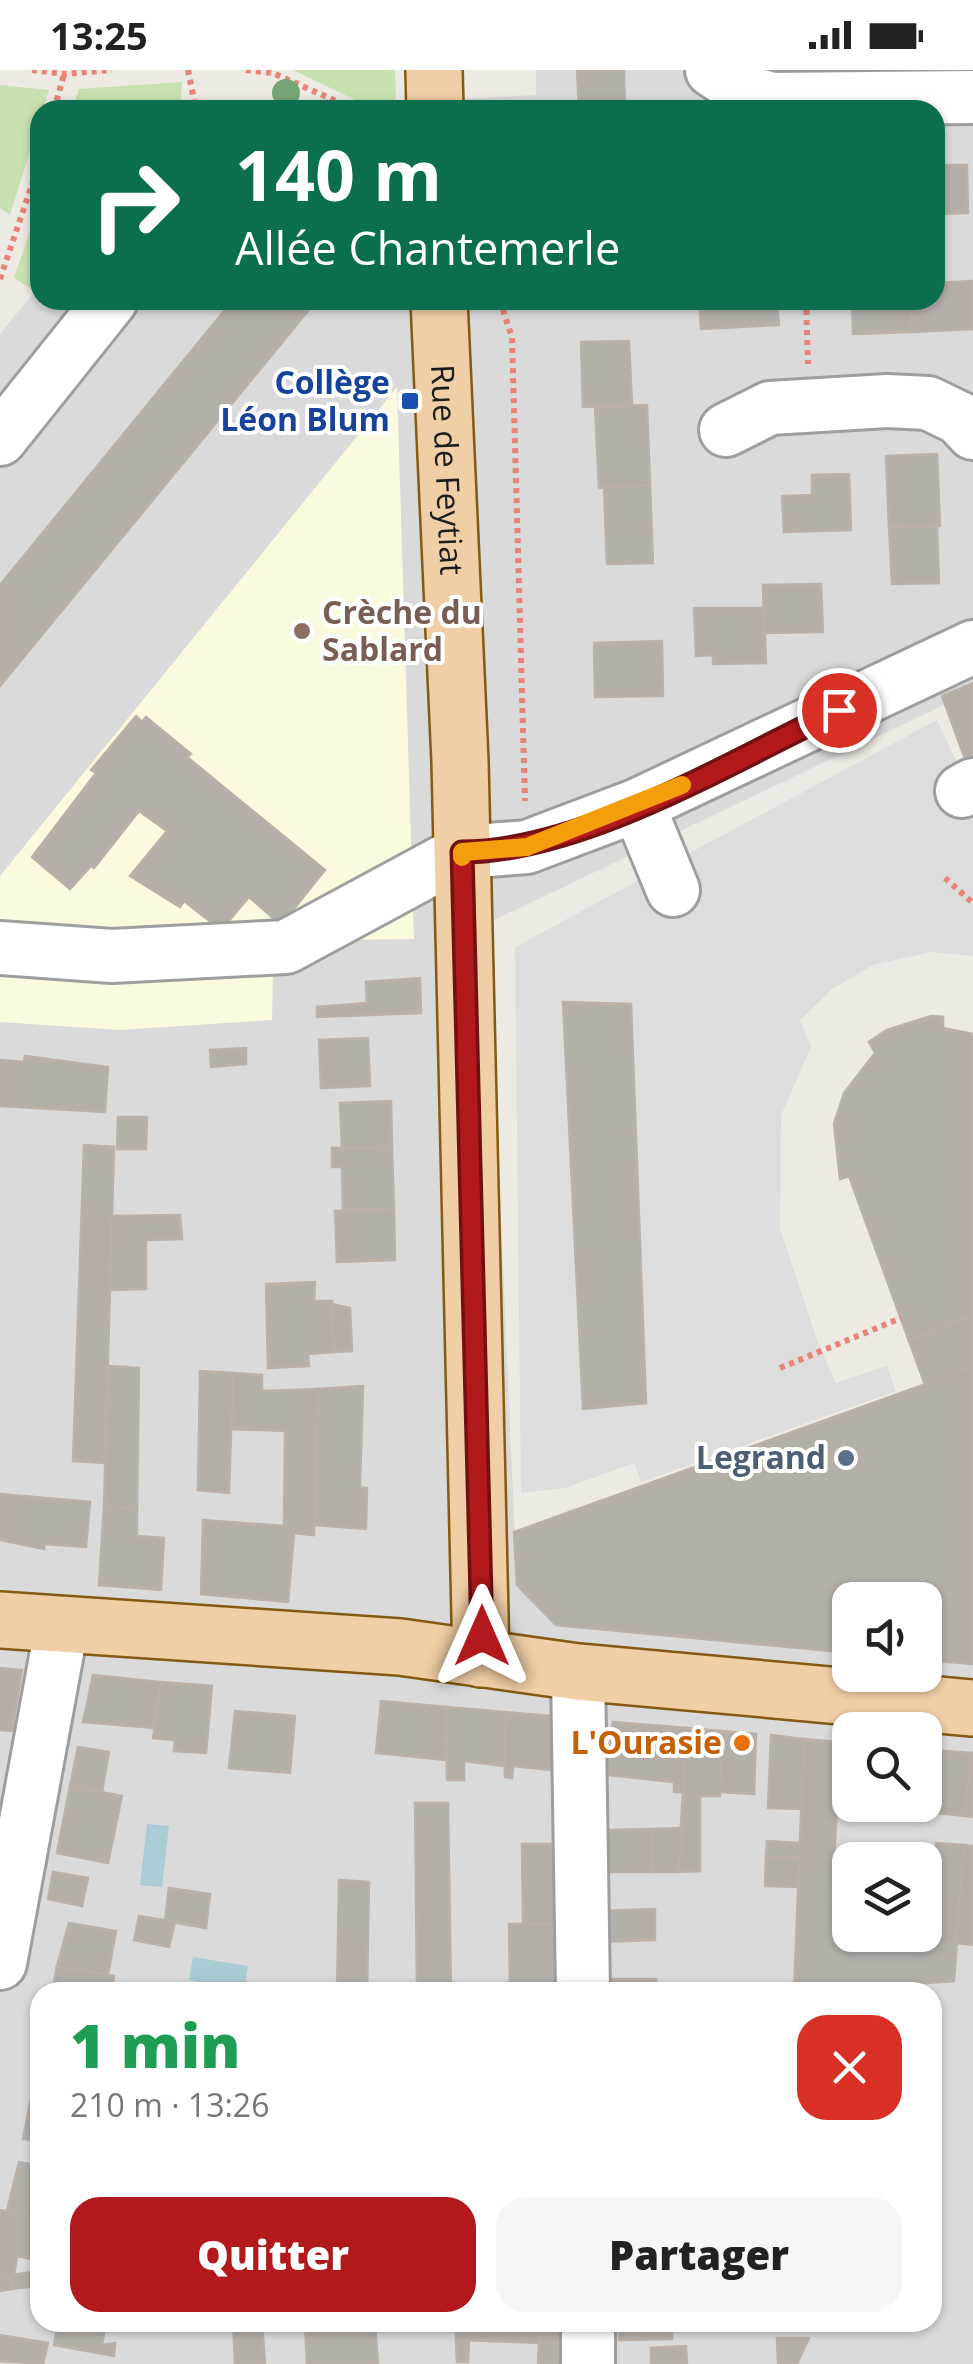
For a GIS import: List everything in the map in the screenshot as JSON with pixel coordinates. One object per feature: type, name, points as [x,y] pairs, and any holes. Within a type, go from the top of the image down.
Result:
[{"type":"main road","points":[[434,70],[435,100]]},
{"type":"main road","name":"Rue de Feytiat","points":[[439,310],[462,852],[480,1659]]},
{"type":"main road","points":[[0,1620],[400,1648],[578,1672],[973,1708]]},
{"type":"street","points":[[712,70],[744,92],[773,99],[973,98]]},
{"type":"street","points":[[0,439],[103,310]]},
{"type":"street","points":[[726,430],[770,408],[928,404],[959,418],[973,433]]},
{"type":"street","points":[[0,948],[112,956],[286,947],[462,852],[527,847],[638,805],[973,647]]},
{"type":"street","points":[[638,805],[673,890]]},
{"type":"street","points":[[0,1963],[62,1626]]},
{"type":"street","points":[[578,1672],[583,1982]]},
{"type":"street","points":[[588,2332],[588,2364]]},
{"type":"path","points":[[32,70],[64,74],[112,70]]},
{"type":"path","points":[[188,70],[194,100]]},
{"type":"path","points":[[246,70],[273,72],[334,100]]},
{"type":"path","points":[[57,100],[64,74]]},
{"type":"path","points":[[0,280],[30,191]]},
{"type":"path","points":[[503,310],[512,338],[527,847]]},
{"type":"path","points":[[806,310],[807,405]]},
{"type":"path","points":[[946,878],[973,903]]},
{"type":"path","points":[[780,1368],[901,1318]]},
{"type":"shaded area","points":[[536,70],[973,70],[973,691],[488,923],[517,1585],[557,1625],[832,1651],[832,1692],[942,1692],[942,1661],[973,1664],[973,2364],[0,2364],[0,334],[30,297],[30,310],[945,310],[945,100],[440,100],[536,95]]},
{"type":"shaded area","name":"Crèche du Sablard","points":[[397,387],[414,939],[335,940],[273,970],[272,1020],[120,1030],[0,1022],[0,876]]},
{"type":"shaded area","points":[[937,720],[973,797],[973,956],[931,952],[873,965],[832,989],[800,1020],[811,1047],[781,1115],[780,1229],[818,1343],[836,1383],[887,1366],[896,1391],[641,1482],[634,1463],[565,1488],[521,1493],[515,947]]},
{"type":"green space","points":[[293,70],[395,70],[394,100],[355,100]]},
{"type":"green space","points":[[182,82],[181,100],[75,100],[79,89]]},
{"type":"green space","points":[[0,85],[49,90],[46,100],[30,100],[30,151],[10,215],[0,208]]},
{"type":"green space","points":[[30,231],[30,288],[14,278]]},
{"type":"water","points":[[147,1824],[169,1826],[162,1887],[140,1885]]},
{"type":"water","points":[[193,1957],[248,1966],[245,1982],[189,1980]]},
{"type":"building","points":[[577,70],[624,70],[625,100],[578,100]]},
{"type":"building","points":[[945,165],[967,165],[968,213],[945,214]]},
{"type":"building","points":[[973,281],[973,329],[912,332],[911,310],[945,310],[945,282]]},
{"type":"building","points":[[225,310],[309,310],[0,686],[0,585]]},
{"type":"building","points":[[700,310],[778,310],[779,325],[701,329]]},
{"type":"building","points":[[852,310],[911,310],[912,332],[853,334]]},
{"type":"building","points":[[629,341],[632,405],[583,407],[581,342]]},
{"type":"building","points":[[647,405],[650,485],[599,488],[595,407]]},
{"type":"building","points":[[937,454],[940,526],[889,527],[886,456]]},
{"type":"building","points":[[849,474],[851,530],[784,532],[782,496],[812,495],[812,475]]},
{"type":"building","points":[[650,485],[653,563],[607,564],[604,487]]},
{"type":"building","points":[[937,526],[939,583],[892,584],[889,527]]},
{"type":"building","points":[[821,584],[823,632],[764,633],[763,585]]},
{"type":"building","points":[[694,608],[764,608],[766,663],[713,664],[713,655],[696,656]]},
{"type":"building","points":[[662,641],[663,696],[595,697],[594,643]]},
{"type":"building","points":[[973,683],[973,755],[965,759],[942,696]]},
{"type":"building","points":[[136,716],[142,722],[146,717],[191,754],[187,757],[325,870],[281,925],[249,897],[221,930],[184,901],[180,907],[130,876],[167,831],[139,811],[94,868],[91,866],[70,889],[32,857],[96,773],[91,770]]},
{"type":"building","points":[[420,978],[421,1013],[317,1017],[317,1007],[367,1003],[366,982]]},
{"type":"building","points":[[563,1002],[631,1004],[646,1403],[583,1409]]},
{"type":"building","points":[[931,1016],[943,1017],[943,1028],[973,1034],[973,1314],[909,1341],[849,1176],[840,1179],[834,1124],[844,1093],[875,1053],[869,1042],[887,1030]]},
{"type":"building","points":[[368,1038],[370,1086],[321,1088],[319,1040]]},
{"type":"building","points":[[246,1048],[246,1064],[211,1067],[210,1050]]},
{"type":"building","points":[[25,1056],[108,1067],[105,1112],[0,1106],[0,1060],[24,1062]]},
{"type":"building","points":[[391,1101],[392,1147],[342,1148],[340,1103]]},
{"type":"building","points":[[118,1117],[147,1117],[146,1149],[117,1149]]},
{"type":"building","points":[[84,1145],[114,1147],[105,1463],[73,1461]]},
{"type":"building","points":[[392,1147],[394,1209],[343,1210],[342,1167],[332,1167],[332,1148]]},
{"type":"building","points":[[394,1209],[395,1260],[337,1262],[335,1211]]},
{"type":"building","points":[[180,1215],[182,1239],[146,1240],[146,1289],[110,1290],[112,1216]]},
{"type":"building","points":[[315,1282],[314,1301],[332,1301],[334,1352],[308,1354],[309,1366],[268,1368],[266,1284]]},
{"type":"building","points":[[332,1304],[350,1308],[352,1351],[334,1352]]},
{"type":"building","points":[[973,1314],[973,1367],[925,1385],[909,1341]]},
{"type":"building","points":[[108,1366],[139,1368],[137,1508],[104,1506]]},
{"type":"building","name":"Legrand","points":[[973,1367],[973,1664],[942,1661],[942,1582],[832,1582],[832,1651],[556,1625],[517,1585],[514,1532]]},
{"type":"building","points":[[200,1371],[233,1373],[229,1493],[198,1490]]},
{"type":"building","points":[[233,1373],[262,1375],[262,1391],[318,1389],[314,1535],[294,1533],[288,1602],[201,1594],[203,1520],[284,1526],[285,1431],[232,1429]]},
{"type":"building","points":[[363,1386],[360,1487],[367,1488],[366,1529],[315,1525],[318,1389]]},
{"type":"building","points":[[0,1494],[90,1502],[86,1547],[44,1544],[44,1549],[0,1540]]},
{"type":"building","points":[[104,1506],[137,1508],[137,1536],[164,1538],[161,1590],[99,1585]]},
{"type":"building","points":[[0,1668],[22,1670],[12,1731],[0,1730]]},
{"type":"building","points":[[93,1675],[161,1682],[154,1728],[83,1722]]},
{"type":"building","points":[[161,1682],[212,1686],[206,1753],[174,1751],[175,1740],[153,1738]]},
{"type":"building","points":[[381,1701],[446,1707],[447,1760],[376,1753]]},
{"type":"building","points":[[446,1707],[504,1712],[505,1766],[464,1761],[464,1780],[447,1780]]},
{"type":"building","points":[[235,1711],[295,1716],[290,1773],[229,1768]]},
{"type":"building","points":[[504,1712],[550,1716],[560,1729],[561,1771],[513,1766],[512,1778],[505,1777]]},
{"type":"building","points":[[613,1722],[687,1728],[684,1792],[674,1792],[674,1782],[607,1775]]},
{"type":"building","points":[[687,1728],[721,1731],[720,1796],[700,1796],[700,1871],[678,1872]]},
{"type":"building","points":[[721,1731],[756,1734],[754,1794],[720,1792]]},
{"type":"building","points":[[771,1735],[804,1739],[802,1809],[768,1808]]},
{"type":"building","points":[[804,1739],[832,1741],[832,1822],[836,1822],[835,1842],[832,1842],[832,1952],[942,1952],[942,1843],[964,1845],[954,1981],[794,1982]]},
{"type":"building","points":[[78,1747],[109,1752],[102,1792],[70,1786]]},
{"type":"building","points":[[942,1751],[971,1753],[965,1816],[942,1814]]},
{"type":"building","points":[[973,1753],[973,1817],[965,1816]]},
{"type":"building","points":[[70,1786],[122,1796],[108,1863],[57,1853]]},
{"type":"building","points":[[415,1803],[448,1803],[451,1982],[417,1982]]},
{"type":"building","points":[[683,1828],[678,1872],[651,1872],[651,1829]]},
{"type":"building","points":[[651,1829],[651,1872],[608,1872],[607,1830]]},
{"type":"building","points":[[767,1841],[800,1843],[800,1858],[766,1857]]},
{"type":"building","points":[[522,1844],[562,1844],[563,1923],[523,1924]]},
{"type":"building","points":[[964,1845],[973,1846],[973,1945],[956,1943]]},
{"type":"building","points":[[766,1857],[800,1858],[798,1887],[765,1886]]},
{"type":"building","points":[[53,1872],[88,1878],[82,1906],[48,1899]]},
{"type":"building","points":[[339,1880],[369,1882],[367,1982],[337,1982]]},
{"type":"building","points":[[169,1888],[210,1894],[206,1928],[165,1921]]},
{"type":"building","points":[[655,1909],[655,1940],[598,1942],[598,1911]]},
{"type":"building","points":[[139,1916],[175,1922],[169,1947],[134,1940]]},
{"type":"building","points":[[69,1923],[116,1931],[108,1975],[57,1966]]},
{"type":"building","points":[[563,1923],[564,1982],[510,1982],[509,1924]]},
{"type":"building","points":[[57,1966],[114,1976],[113,1982],[54,1982]]},
{"type":"building","points":[[599,1979],[656,1979],[656,1982]]},
{"type":"building","points":[[30,2103],[30,2140],[23,2139]]},
{"type":"building","points":[[19,2162],[30,2164],[30,2215],[7,2211]]},
{"type":"building","points":[[0,2210],[30,2215],[30,2259],[17,2256],[14,2275],[0,2276]]},
{"type":"building","points":[[30,2272],[30,2287],[12,2289],[10,2275]]},
{"type":"building","points":[[10,2275],[12,2289],[0,2291],[0,2276]]},
{"type":"building","points":[[56,2332],[104,2332],[102,2345],[115,2343],[114,2356],[54,2345]]},
{"type":"building","points":[[233,2332],[263,2332],[265,2364],[235,2364]]},
{"type":"building","points":[[305,2332],[376,2332],[378,2364],[307,2364]]},
{"type":"building","points":[[456,2332],[491,2332],[491,2341],[456,2340]]},
{"type":"building","points":[[491,2332],[541,2332],[540,2343],[491,2341]]},
{"type":"building","points":[[541,2332],[568,2332],[568,2344],[540,2343]]},
{"type":"building","points":[[619,2332],[672,2332],[672,2339],[619,2340]]},
{"type":"building","points":[[0,2335],[48,2343],[43,2364],[0,2361]]},
{"type":"building","points":[[777,2338],[809,2338],[797,2364],[778,2364]]},
{"type":"building","points":[[456,2340],[469,2341],[468,2362],[457,2362]]},
{"type":"building","points":[[539,2342],[568,2344],[568,2364],[538,2364]]},
{"type":"building","points":[[686,2346],[687,2364],[651,2364],[651,2348]]},
{"type":"slow traffic","points":[[462,857],[462,852],[504,852],[527,847],[682,785]]},
{"type":"place","name":"Collège Léon Blum","points":[[410,401]]},
{"type":"place","name":"Crèche du Sablard","points":[[302,631]]},
{"type":"place","name":"Legrand","points":[[846,1458]]},
{"type":"place","name":"L'Ourasie","points":[[742,1743]]},
{"type":"route","points":[[482,1636],[462,852],[504,852],[552,838],[638,805],[839,710]]}]
